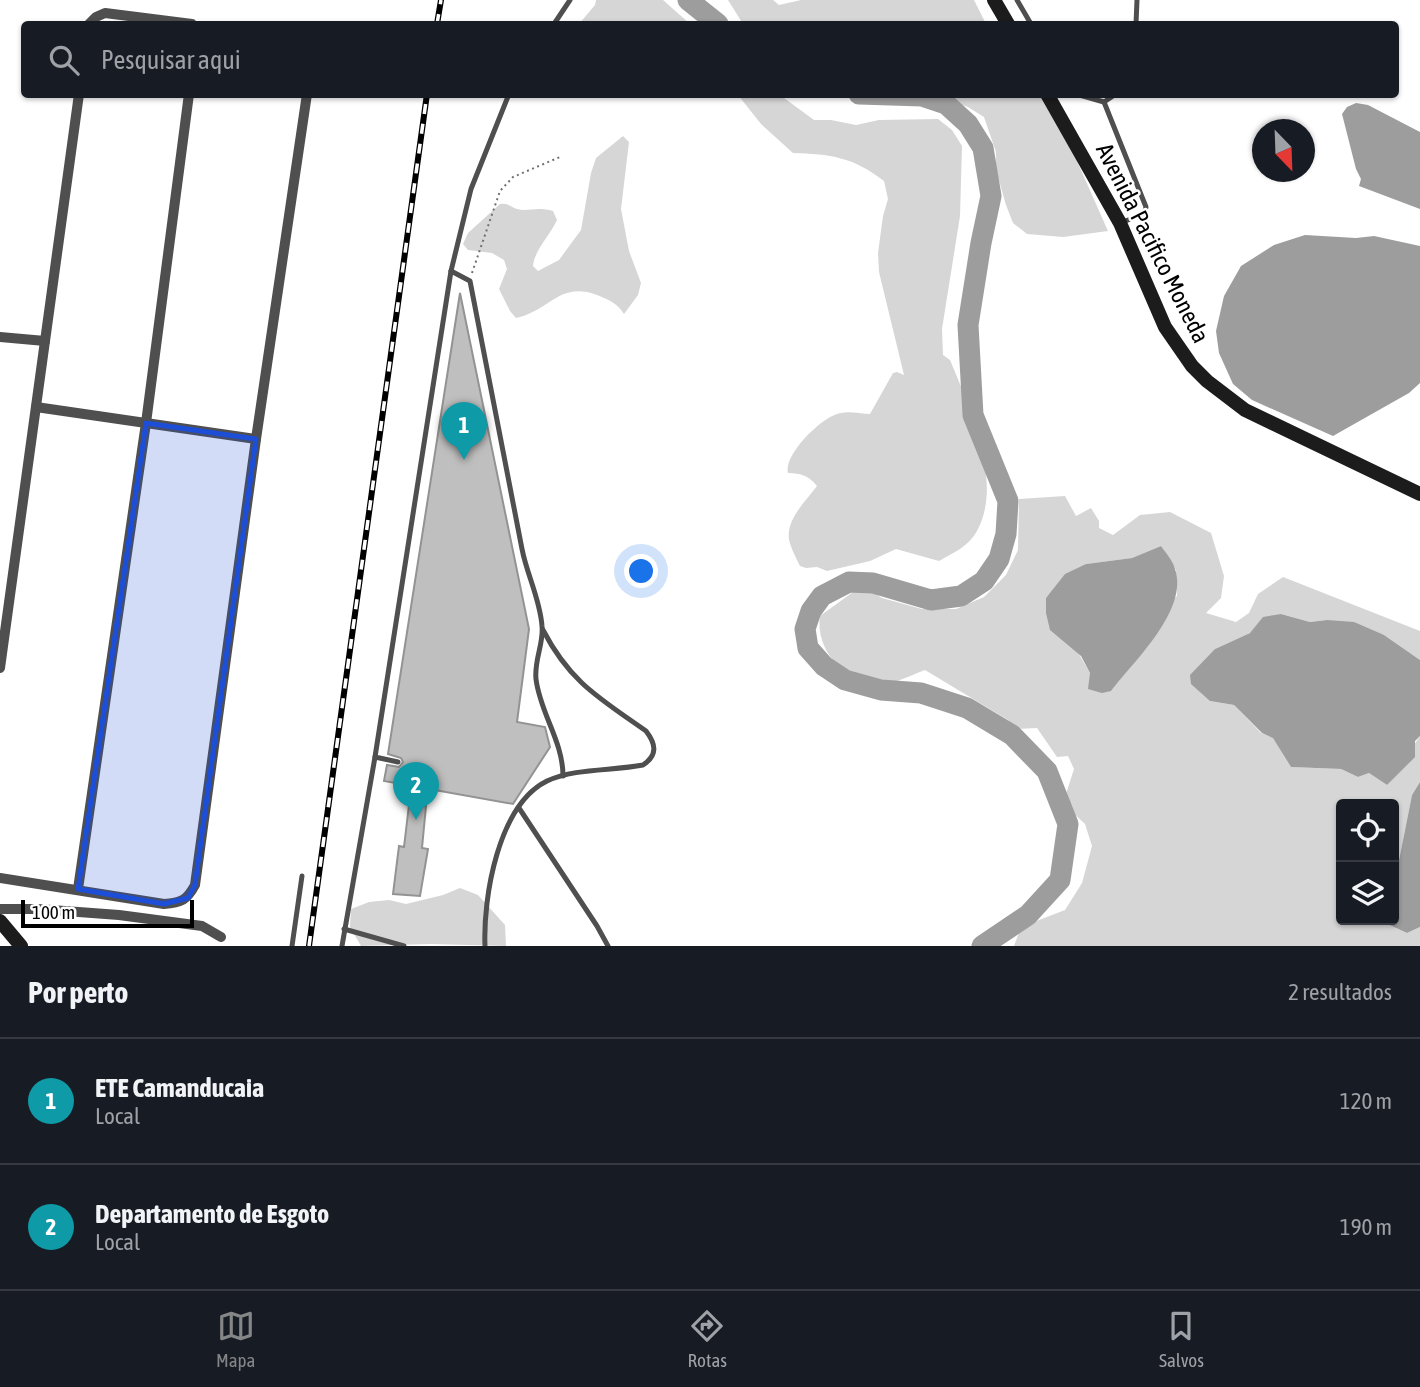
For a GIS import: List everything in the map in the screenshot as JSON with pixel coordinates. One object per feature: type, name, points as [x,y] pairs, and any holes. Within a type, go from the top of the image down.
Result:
[{"type":"street","points":[[994,0],[1006,21]]},
{"type":"street","points":[[92,21],[105,13],[168,21]]},
{"type":"street","points":[[0,668],[78,98]]},
{"type":"street","points":[[79,889],[146,423],[188,98]]},
{"type":"street","points":[[0,878],[164,904],[178,903],[188,898],[195,885],[256,439],[306,98]]},
{"type":"street","name":"Avenida Pacifico Moneda","points":[[1049,98],[1120,223],[1165,327],[1192,366],[1245,410],[1420,494]]},
{"type":"street","points":[[0,337],[45,341]]},
{"type":"street","points":[[36,407],[256,439]]},
{"type":"street","points":[[0,909],[119,915],[202,926],[221,937]]},
{"type":"street","points":[[0,921],[21,946]]},
{"type":"lane","points":[[556,21],[570,0]]},
{"type":"lane","points":[[1017,0],[1029,21]]},
{"type":"lane","points":[[1136,21],[1137,0]]},
{"type":"lane","points":[[342,946],[375,757],[451,271],[471,189],[507,98]]},
{"type":"lane","points":[[1090,98],[1104,102],[1110,98]]},
{"type":"lane","points":[[1104,102],[1146,207],[1144,214],[1120,223]]},
{"type":"lane","points":[[451,271],[470,281],[523,554],[535,588],[543,629],[568,671],[588,690],[646,731],[653,740],[655,750],[652,759],[643,765],[562,776],[546,782],[531,793],[519,808],[499,847],[488,888],[484,920],[485,946]]},
{"type":"lane","points":[[543,629],[536,656],[536,678],[540,699],[562,757],[562,776]]},
{"type":"lane","points":[[375,757],[398,762]]},
{"type":"lane","points":[[519,808],[608,946]]},
{"type":"lane","points":[[292,946],[302,876]]},
{"type":"lane","points":[[344,929],[404,946]]},
{"type":"path","points":[[470,281],[500,191],[513,177],[560,157]]},
{"type":"highlighted area","points":[[146,423],[256,439],[195,885],[188,898],[164,904],[78,889]]},
{"type":"shaded area","points":[[596,0],[663,0],[687,21],[582,21]]},
{"type":"shaded area","points":[[728,0],[773,0],[779,5],[801,0],[974,0],[984,21],[741,21]]},
{"type":"shaded area","points":[[740,98],[784,98],[814,120],[856,125],[879,120],[938,119],[952,130],[962,146],[960,216],[942,329],[943,355],[950,360],[974,421],[981,444],[987,490],[984,511],[974,536],[960,549],[939,561],[896,549],[870,561],[827,571],[817,567],[800,566],[794,553],[789,540],[791,525],[817,486],[804,476],[788,473],[792,456],[815,428],[833,415],[848,412],[870,414],[893,373],[904,375],[879,272],[878,253],[888,199],[884,181],[841,158],[793,153],[761,124]]},
{"type":"shaded area","points":[[940,98],[1053,98],[1108,231],[1063,237],[1027,234],[1013,223],[996,170],[996,152],[984,117],[968,107]]},
{"type":"shaded area","points":[[1356,103],[1368,105],[1420,132],[1420,209],[1359,186],[1361,179],[1342,114],[1347,107]]},
{"type":"shaded area","points":[[623,136],[629,142],[621,209],[629,251],[641,283],[638,295],[624,314],[616,304],[597,295],[573,292],[516,318],[499,289],[507,269],[504,260],[492,253],[468,250],[463,244],[468,233],[500,204],[521,210],[553,211],[557,220],[539,249],[533,266],[538,271],[559,260],[581,230],[596,158]]},
{"type":"shaded area","points":[[1305,235],[1356,238],[1374,236],[1420,246],[1420,383],[1409,393],[1333,436],[1252,400],[1233,384],[1219,353],[1216,331],[1224,296],[1241,266],[1274,245]]},
{"type":"shaded area","points":[[1065,496],[1076,516],[1091,508],[1099,521],[1099,528],[1113,535],[1140,515],[1170,512],[1211,533],[1224,576],[1221,598],[1206,613],[1236,622],[1249,613],[1258,594],[1283,577],[1420,631],[1420,660],[1384,635],[1327,620],[1310,622],[1281,614],[1250,633],[1215,649],[1210,701],[1234,705],[1261,733],[1273,737],[1291,767],[1341,769],[1358,777],[1369,773],[1387,785],[1420,736],[1420,782],[1412,795],[1399,860],[1399,799],[1336,799],[1336,925],[1389,925],[1407,933],[1420,927],[1420,946],[1014,946],[1021,927],[1065,910],[1082,883],[1092,846],[1085,824],[1069,809],[1065,797],[1074,769],[1068,756],[1057,757],[1037,728],[1016,729],[1008,720],[925,670],[883,685],[854,677],[834,662],[827,652],[822,641],[820,616],[853,592],[869,590],[882,598],[922,609],[956,609],[984,597],[1006,575],[1018,550],[1019,499]],"holes":[[[1161,546],[1176,570],[1177,596],[1090,673],[1046,598],[1086,564],[1132,558]]]},
{"type":"shaded area","points":[[1161,546],[1174,566],[1177,585],[1167,618],[1111,691],[1102,693],[1088,689],[1090,673],[1081,656],[1050,630],[1046,598],[1065,574],[1086,564],[1132,558]]},
{"type":"shaded area","points":[[1281,614],[1310,622],[1354,622],[1384,635],[1420,660],[1420,736],[1415,741],[1415,757],[1387,785],[1369,773],[1358,777],[1341,769],[1291,767],[1273,738],[1262,733],[1234,705],[1210,701],[1191,684],[1190,675],[1215,649],[1250,633],[1263,617]]},
{"type":"shaded area","points":[[1420,782],[1420,927],[1407,933],[1389,925],[1399,925],[1399,860],[1412,795]]},
{"type":"shaded area","points":[[460,888],[478,895],[505,925],[506,946],[361,946],[350,927],[351,909],[369,902],[389,900],[406,904]]},
{"type":"building","points":[[460,293],[529,629],[517,722],[545,727],[550,747],[513,804],[384,781],[387,765],[399,767],[403,762],[401,758],[388,754]]},
{"type":"building","points":[[409,805],[426,806],[422,848],[428,849],[420,896],[393,894],[399,846],[404,847]]},
{"type":"waterway","points":[[688,0],[714,21]]},
{"type":"waterway","points":[[928,98],[946,104],[968,124],[983,148],[991,196],[968,325],[973,415],[1008,501],[1006,534],[999,559],[984,581],[961,596],[931,600],[873,583],[849,582],[822,596],[811,611],[805,629],[808,648],[824,666],[845,680],[881,690],[921,693],[967,708],[1012,735],[1047,771],[1068,824],[1060,880],[1028,915],[982,946]]},
{"type":"railway","points":[[438,21],[441,0]]},
{"type":"railway","points":[[309,946],[426,98]]},
{"type":"place","name":"ETE Camanducaia","points":[[464,460]]},
{"type":"place","name":"Departamento de Esgoto","points":[[416,820]]}]
